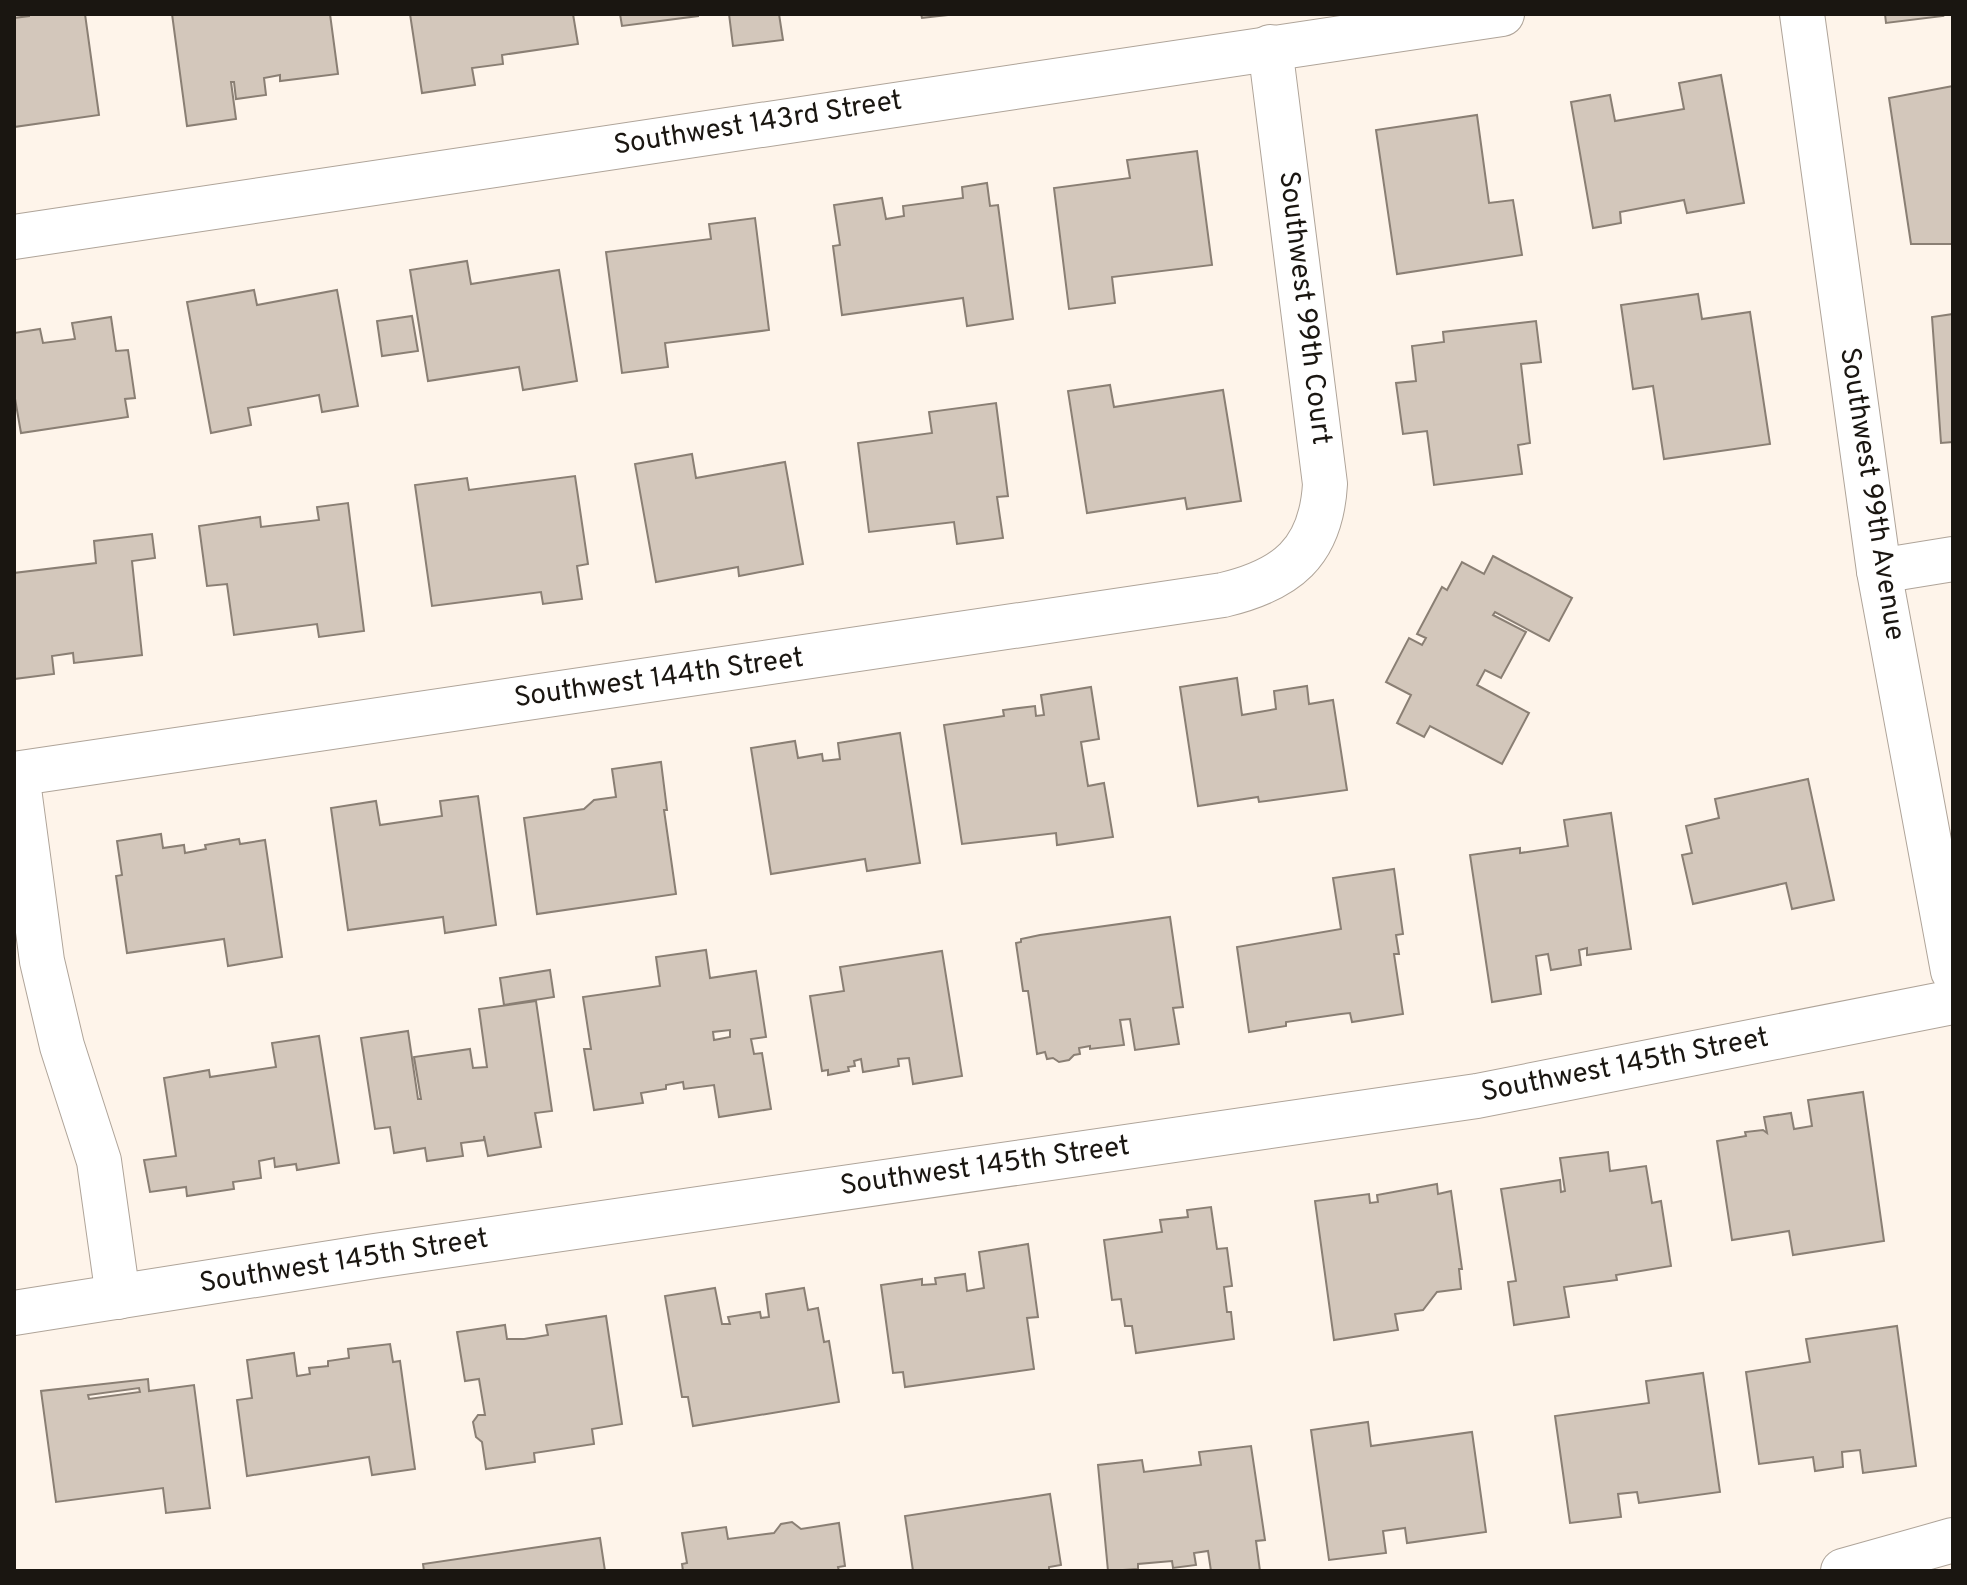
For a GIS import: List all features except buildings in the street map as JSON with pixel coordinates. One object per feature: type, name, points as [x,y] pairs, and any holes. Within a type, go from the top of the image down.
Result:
[{"type":"street","name":"Southwest 143rd Street","points":[[14,237],[1502,14]]},
{"type":"street","name":"Southwest 99th Avenue","points":[[1802,14],[1879,571],[1953,971]]},
{"type":"street","name":"Southwest 99th Court","points":[[1270,47],[1325,473],[1324,505],[1318,526],[1296,562]]},
{"type":"street","points":[[1879,571],[1953,559]]},
{"type":"street","name":"Southwest 144th Street","points":[[15,774],[1223,595],[1263,584],[1296,562]]},
{"type":"street","points":[[15,774],[42,961],[62,1046],[99,1161],[118,1297]]},
{"type":"street","name":"Southwest 145th Street","points":[[14,1313],[391,1253],[1477,1096],[1953,1002]]},
{"type":"street","points":[[1843,1571],[1953,1540]]}]
